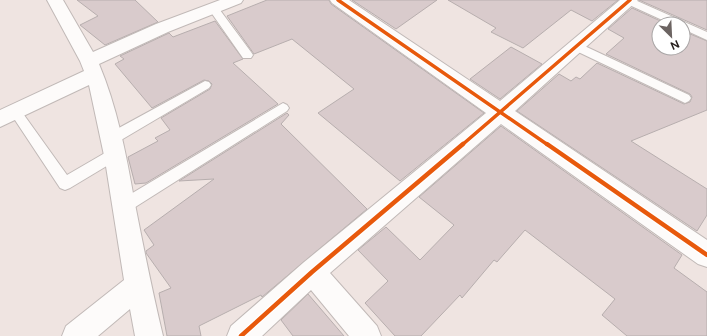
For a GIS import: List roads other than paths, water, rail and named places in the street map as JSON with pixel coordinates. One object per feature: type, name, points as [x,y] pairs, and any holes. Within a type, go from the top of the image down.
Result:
[{"type":"street","points":[[55,0],[99,86],[113,147],[138,285],[149,336]]},
{"type":"street","points":[[8,115],[162,28],[235,0]]},
{"type":"street","points":[[338,0],[707,255]]},
{"type":"street","points":[[242,336],[312,272],[501,112],[629,0]]},
{"type":"street","points":[[312,272],[368,336]]},
{"type":"street","points":[[76,336],[138,285]]},
{"type":"lane","points":[[629,0],[663,16]]},
{"type":"lane","points":[[213,8],[247,55]]},
{"type":"lane","points":[[691,29],[707,36]]},
{"type":"lane","points":[[576,46],[685,98]]},
{"type":"lane","points":[[8,115],[65,184],[113,147],[205,85]]},
{"type":"lane","points":[[124,206],[283,108]]}]
